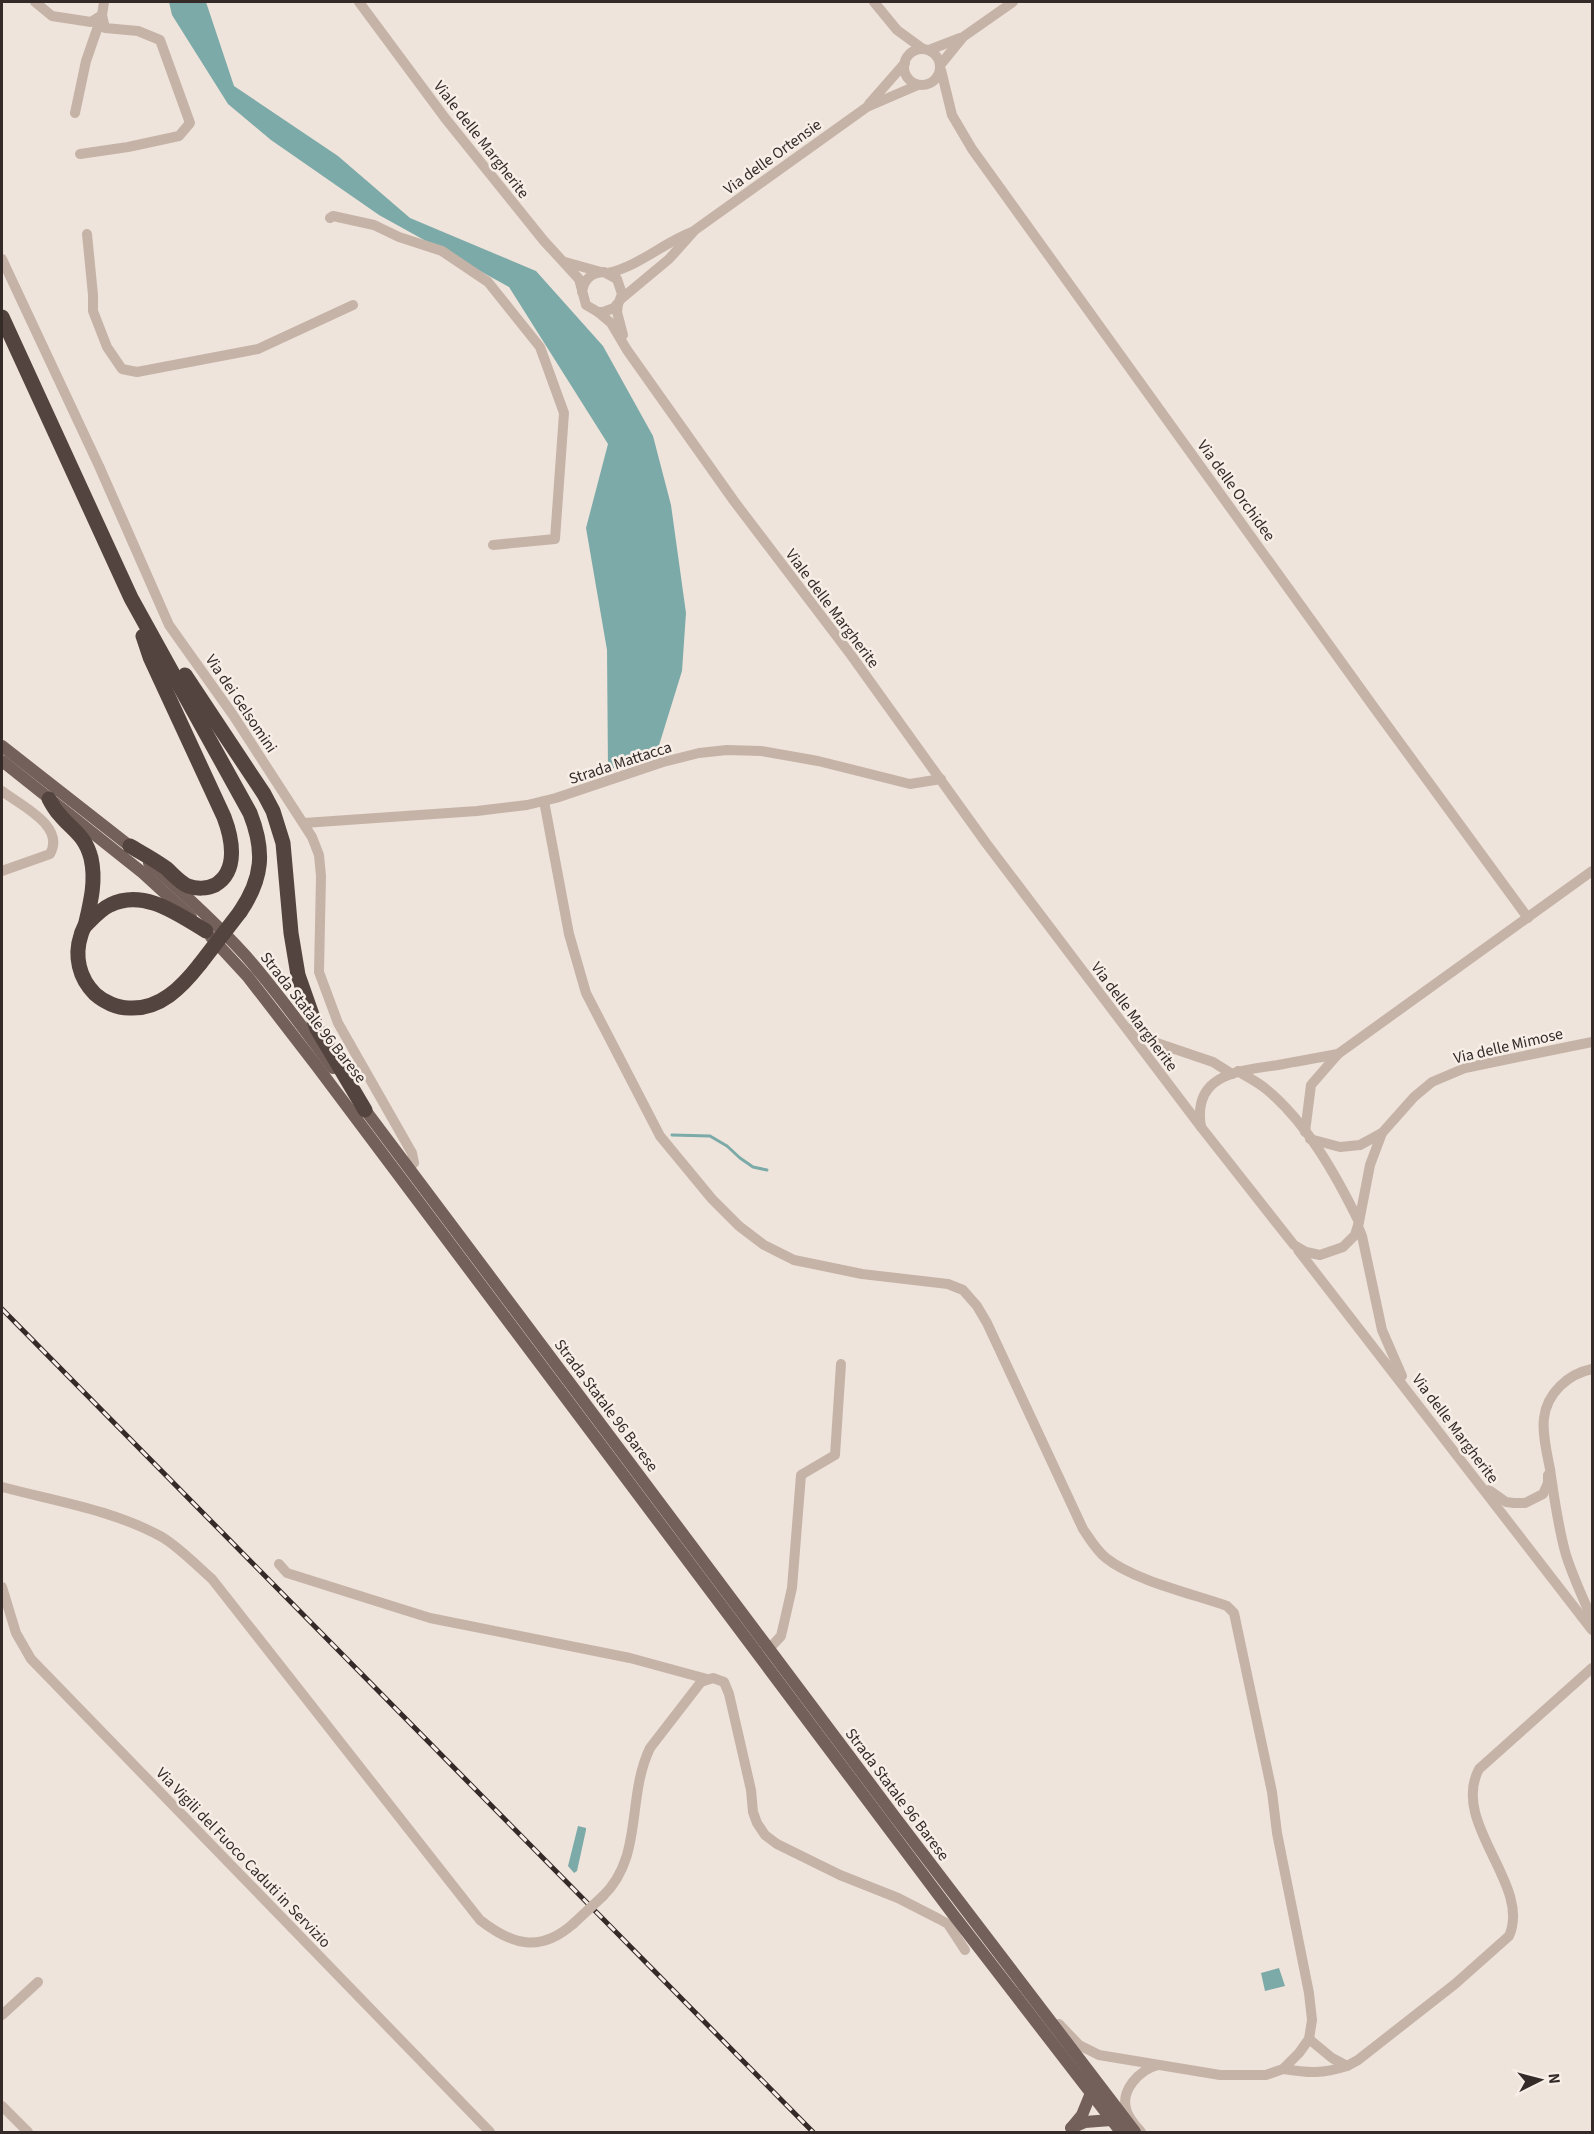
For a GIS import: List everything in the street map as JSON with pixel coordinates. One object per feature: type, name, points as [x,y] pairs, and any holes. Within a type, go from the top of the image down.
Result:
[{"type":"highway","points":[[2,317],[131,598],[193,707],[254,824],[260,851],[259,872],[254,888],[240,912],[200,964],[179,988],[156,1004],[134,1009],[115,1006],[99,997],[90,988],[80,970],[78,946],[93,893],[90,858],[82,838],[59,814],[49,799]]},
{"type":"highway","points":[[2,341],[31,380]]},
{"type":"highway","points":[[130,846],[160,864],[182,883],[199,888],[213,886],[226,875],[232,855],[229,830],[224,817],[150,657],[131,598]]},
{"type":"highway","points":[[147,629],[174,659],[273,811],[281,832],[291,933],[298,975],[317,1029],[365,1110]]},
{"type":"highway","points":[[85,926],[110,904],[133,899],[161,906],[206,931]]},
{"type":"main road","name":"Strada Statale 96 Barese","points":[[2,746],[130,846],[186,896],[244,955],[276,992],[1135,2133]]},
{"type":"main road","name":"Strada Statale 96 Barese","points":[[2,762],[143,873],[206,931],[248,977],[952,1913],[970,1946],[1121,2133]]},
{"type":"main road","points":[[952,1913],[956,1935],[970,1946]]},
{"type":"main road","points":[[1090,2093],[1082,2115],[1071,2127],[1085,2122],[1111,2120]]},
{"type":"street","points":[[35,2],[52,16],[91,22],[102,15]]},
{"type":"street","points":[[75,112],[86,61],[102,15],[104,2]]},
{"type":"street","name":"Viale delle Margherite","points":[[359,2],[445,118],[544,241],[579,279],[582,292]]},
{"type":"street","name":"Via delle Orchidee","points":[[874,2],[897,30],[938,58],[952,115],[972,149],[1528,918]]},
{"type":"street","points":[[963,37],[941,67],[935,81],[918,85],[905,74],[905,63],[911,53],[963,37],[1013,2]]},
{"type":"street","points":[[80,153],[128,147],[179,136],[190,123],[160,40],[138,31],[105,28],[102,15]]},
{"type":"street","name":"Via delle Ortensie","points":[[867,107],[905,63]]},
{"type":"street","name":"Via delle Ortensie","points":[[619,302],[669,259],[695,231],[867,107],[918,85]]},
{"type":"street","points":[[330,218],[333,216],[374,225],[399,237],[442,251],[488,282],[540,346],[564,413],[555,539],[493,545]]},
{"type":"street","name":"Via delle Ortensie","points":[[604,272],[634,263],[678,237],[695,231]]},
{"type":"street","points":[[87,234],[93,311],[107,347],[122,369],[137,372],[258,349],[353,305]]},
{"type":"street","name":"Via dei Gelsomini","points":[[2,258],[99,466],[169,625],[233,715],[304,823],[318,855],[321,876],[319,972],[338,1023],[412,1153],[414,1163],[408,1168]]},
{"type":"street","points":[[564,261],[613,275],[620,283],[622,294],[617,312],[627,350]]},
{"type":"street","points":[[604,272],[590,276],[586,281],[582,292],[586,304],[598,312],[609,311],[619,302]]},
{"type":"street","name":"Viale delle Margherite","points":[[598,312],[611,323],[627,350],[734,501],[986,843],[1047,922]]},
{"type":"street","name":"Strada Mattacca","points":[[304,823],[477,811],[544,801],[663,762],[699,753],[727,750],[761,751],[818,761],[910,784],[941,779]]},
{"type":"street","points":[[2,791],[49,827],[54,842],[50,854],[2,871]]},
{"type":"street","points":[[544,801],[569,934],[586,993],[660,1136],[712,1199],[739,1226],[764,1245],[794,1260],[862,1274],[948,1284],[963,1290],[977,1306],[987,1323],[1083,1529],[1094,1545],[1115,1565],[1131,1574],[1227,1606],[1234,1613],[1272,1792],[1277,1833],[1309,1993],[1312,2020],[1309,2039],[1299,2054],[1283,2069],[1266,2075],[1248,2076],[1220,2075],[1105,2056],[1079,2045],[1065,2031],[1028,1983],[999,1954]]},
{"type":"street","points":[[1308,1136],[1311,1085],[1338,1054],[1593,871]]},
{"type":"street","name":"Via delle Margherite","points":[[1047,922],[1201,1127],[1593,1630]]},
{"type":"street","points":[[1124,1026],[1154,1042],[1213,1062],[1266,1089],[1308,1136],[1332,1170],[1359,1224],[1382,1330],[1416,1400]]},
{"type":"street","name":"Via delle Mimose","points":[[1382,1133],[1414,1097],[1432,1082],[1464,1068],[1593,1042]]},
{"type":"street","points":[[1201,1127],[1198,1113],[1204,1093],[1218,1079],[1235,1072],[1338,1054]]},
{"type":"street","points":[[1308,1136],[1340,1147],[1360,1145],[1382,1133]]},
{"type":"street","points":[[1294,1245],[1306,1252],[1320,1255],[1343,1247],[1355,1235],[1370,1164],[1382,1133]]},
{"type":"street","points":[[769,1649],[781,1636],[792,1588],[801,1475],[835,1455],[841,1365]]},
{"type":"street","points":[[1593,1369],[1571,1377],[1552,1395],[1544,1420],[1549,1463],[1566,1553],[1574,1578],[1593,1619]]},
{"type":"street","points":[[1481,1486],[1506,1503],[1526,1503],[1535,1500],[1544,1494],[1548,1483],[1549,1463]]},
{"type":"street","points":[[2,1487],[128,1521],[164,1538],[180,1551],[225,1595],[480,1920],[503,1937],[528,1943],[550,1939],[561,1934],[613,1886],[627,1861],[636,1791],[644,1760],[650,1748],[701,1682],[713,1678],[720,1680],[726,1686],[751,1790],[753,1812],[765,1835],[777,1844],[840,1875],[898,1898],[939,1919],[948,1924],[956,1935]]},
{"type":"street","points":[[279,1564],[286,1573],[430,1617],[630,1658],[706,1679]]},
{"type":"street","name":"Via Vigili del Fuoco Caduti in Servizio","points":[[2,1587],[16,1633],[31,1659],[490,2133]]},
{"type":"street","points":[[1283,2069],[1307,2073],[1327,2073],[1358,2060],[1455,1984],[1509,1936],[1513,1927],[1511,1905],[1506,1886],[1473,1805],[1474,1780],[1479,1769],[1593,1668]]},
{"type":"street","points":[[2,2015],[38,1982]]},
{"type":"street","points":[[1309,2039],[1332,2058],[1347,2066]]},
{"type":"street","points":[[1141,2133],[1127,2112],[1126,2096],[1135,2078],[1145,2070],[1159,2065]]},
{"type":"street","points":[[2,2106],[28,2133]]},
{"type":"water","points":[[169,2],[206,2],[234,86],[338,156],[410,218],[536,271],[603,346],[653,436],[671,505],[686,613],[682,671],[656,755],[608,770],[607,650],[586,528],[608,444],[509,287],[379,215],[271,140],[228,104],[172,15]]},
{"type":"water","points":[[578,1826],[586,1830],[577,1871],[574,1873],[568,1866]]},
{"type":"water","points":[[1279,1968],[1285,1986],[1265,1991],[1261,1973]]},
{"type":"waterway","points":[[672,1135],[710,1136],[727,1146],[753,1167],[767,1170]]},
{"type":"railway","points":[[2,1309],[813,2132]]}]
